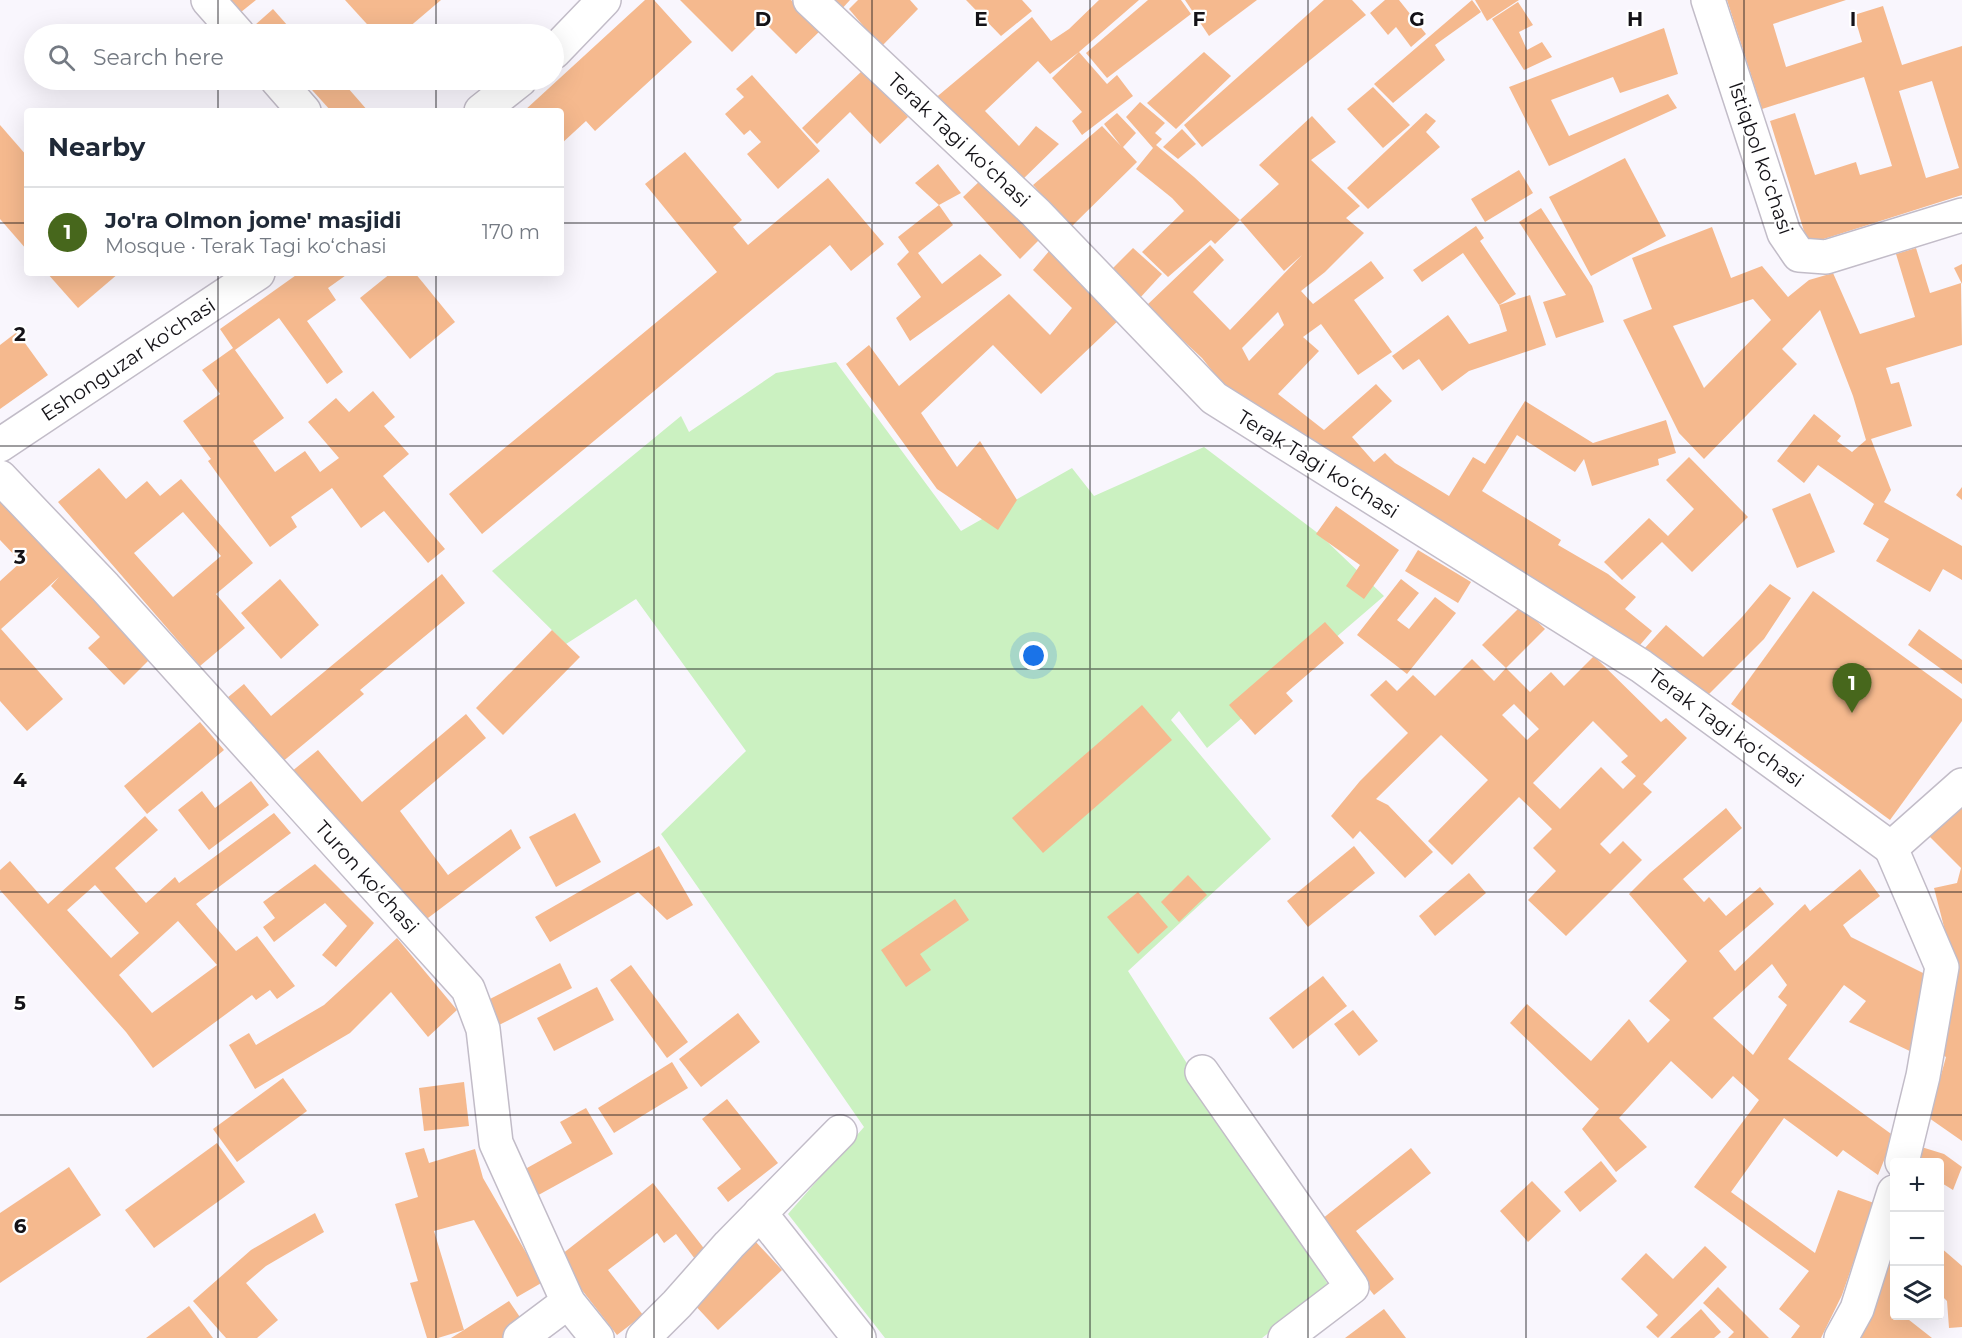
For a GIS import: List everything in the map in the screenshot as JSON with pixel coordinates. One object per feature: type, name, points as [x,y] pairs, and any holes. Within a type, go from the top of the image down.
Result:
[{"type":"street","points":[[208,0],[229,24]]},
{"type":"street","points":[[564,42],[604,0]]},
{"type":"street","name":"Terak Tagi koʻchasi","points":[[810,0],[1036,213],[1214,398],[1641,666],[1891,848]]},
{"type":"street","name":"Istiqbol koʻchasi","points":[[1708,0],[1784,233],[1799,255],[1826,257],[1962,215]]},
{"type":"street","points":[[286,90],[301,108]]},
{"type":"street","points":[[485,108],[507,90]]},
{"type":"street","name":"Eshonguzar ko'chasi","points":[[0,445],[254,276]]},
{"type":"street","name":"Turon koʻchasi","points":[[0,477],[105,587],[468,989],[483,1029],[496,1143],[568,1302],[597,1338]]},
{"type":"street","points":[[1903,1158],[1923,1076],[1942,968],[1891,848],[1962,785]]},
{"type":"street","points":[[1202,1072],[1352,1287],[1294,1335]]},
{"type":"street","points":[[644,1338],[760,1213],[840,1132]]},
{"type":"street","points":[[1841,1338],[1857,1309],[1890,1205]]},
{"type":"street","points":[[760,1213],[859,1338]]},
{"type":"street","points":[[520,1338],[568,1302]]},
{"type":"green space","points":[[836,362],[961,531],[1072,468],[1094,496],[1204,447],[1319,534],[1384,596],[1207,748],[1179,711],[1171,720],[1271,839],[1128,971],[1329,1286],[1262,1338],[885,1338],[788,1214],[864,1127],[661,834],[746,751],[636,599],[566,644],[492,571],[681,416],[689,432],[776,373]]},
{"type":"building","points":[[231,0],[256,0],[241,12]]},
{"type":"building","points":[[345,0],[441,0],[413,24],[367,24]]},
{"type":"building","points":[[645,0],[654,0],[692,42],[595,131],[586,121],[564,141],[564,108],[527,108],[547,90],[564,90],[564,74]]},
{"type":"building","points":[[680,0],[791,0],[821,30],[796,54],[763,21],[732,52]]},
{"type":"building","points":[[828,0],[850,0],[839,12]]},
{"type":"building","points":[[858,0],[910,0],[918,9],[881,47],[849,9]]},
{"type":"building","points":[[966,0],[1022,0],[1032,11],[1001,36]]},
{"type":"building","points":[[1099,0],[1139,0],[1050,74],[1038,61],[985,111],[1019,146],[1036,126],[1059,144],[1019,183],[933,100],[1032,17],[1051,41],[1069,29]]},
{"type":"building","points":[[1148,0],[1181,0],[1191,14],[1107,78],[1086,53]]},
{"type":"building","points":[[1185,0],[1257,0],[1209,36]]},
{"type":"building","points":[[1324,0],[1352,0],[1366,15],[1202,147],[1184,125]]},
{"type":"building","points":[[1385,0],[1399,0],[1426,34],[1411,47],[1396,27],[1388,35],[1370,13]]},
{"type":"building","points":[[1472,0],[1481,12],[1435,45],[1445,60],[1393,103],[1374,84]]},
{"type":"building","points":[[1475,0],[1519,0],[1487,21]]},
{"type":"building","points":[[1727,0],[1846,0],[1773,24],[1786,67],[1862,42],[1854,15],[1883,6],[1902,65],[1962,46],[1962,195],[1808,244],[1770,121],[1795,113],[1815,175],[1856,162],[1860,175],[1892,166],[1864,77],[1762,109]],"holes":[[[1932,81],[1959,168],[1926,178],[1899,91]]]},
{"type":"building","points":[[1518,2],[1533,25],[1519,32],[1527,50],[1542,42],[1552,57],[1524,70],[1492,19]]},
{"type":"building","points":[[273,9],[286,24],[256,24]]},
{"type":"building","points":[[1664,28],[1678,74],[1620,93],[1613,77],[1551,100],[1569,136],[1668,94],[1677,108],[1549,166],[1509,87]]},
{"type":"building","points":[[1079,52],[1107,84],[1117,75],[1133,96],[1082,135],[1072,121],[1082,112],[1052,78]]},
{"type":"building","points":[[1204,52],[1231,76],[1176,129],[1147,103]]},
{"type":"building","points":[[863,70],[908,117],[880,144],[850,112],[817,144],[802,128]]},
{"type":"building","points":[[752,75],[820,151],[778,189],[747,154],[761,142],[750,130],[744,135],[725,114],[744,97],[736,89]]},
{"type":"building","points":[[1373,87],[1410,125],[1383,148],[1347,109]]},
{"type":"building","points":[[312,90],[350,90],[365,108],[328,108]]},
{"type":"building","points":[[1140,102],[1165,123],[1155,133],[1162,139],[1156,145],[1240,220],[1215,244],[1211,240],[1168,277],[1142,252],[1184,211],[1172,198],[1136,169],[1153,148],[1126,117]]},
{"type":"building","points":[[1117,113],[1136,133],[1123,147],[1137,162],[1071,227],[1033,185],[1102,126],[1121,146],[1104,124]]},
{"type":"building","points":[[1426,113],[1436,121],[1426,132],[1440,147],[1368,209],[1347,188]]},
{"type":"building","points":[[1312,116],[1336,142],[1311,160],[1360,206],[1346,218],[1364,233],[1325,272],[1301,291],[1313,304],[1371,261],[1384,278],[1354,300],[1392,352],[1358,375],[1321,324],[1303,337],[1319,351],[1278,394],[1324,430],[1376,384],[1392,401],[1352,437],[1374,462],[1385,453],[1395,463],[1449,496],[1473,457],[1485,464],[1525,401],[1593,443],[1666,420],[1676,453],[1658,459],[1659,465],[1592,486],[1584,459],[1575,472],[1517,435],[1482,491],[1561,540],[1558,545],[1608,574],[1636,597],[1625,609],[1652,631],[1634,652],[1581,608],[1535,582],[1225,387],[1202,358],[1146,306],[1210,245],[1224,260],[1193,292],[1230,330],[1302,255],[1284,271],[1240,220],[1279,184],[1259,165]],"holes":[[[1278,312],[1284,325],[1249,361],[1242,348]]]},
{"type":"building","points":[[0,125],[24,153],[24,247],[0,219]]},
{"type":"building","points":[[1182,129],[1196,144],[1178,159],[1163,147]]},
{"type":"building","points":[[685,152],[742,220],[733,227],[748,245],[828,178],[884,244],[851,271],[830,245],[482,534],[449,494],[717,272],[645,184]]},
{"type":"building","points":[[1625,158],[1666,236],[1591,276],[1549,197]]},
{"type":"building","points":[[938,164],[961,193],[939,205],[915,183]]},
{"type":"building","points":[[1519,170],[1533,193],[1485,222],[1471,199]]},
{"type":"building","points":[[983,178],[1040,239],[1020,259],[963,197]]},
{"type":"building","points":[[939,205],[953,225],[918,253],[942,284],[980,254],[1002,275],[910,341],[896,318],[921,297],[897,264],[909,252],[898,237]]},
{"type":"building","points":[[1541,208],[1592,286],[1604,322],[1556,338],[1543,302],[1566,295],[1519,222]]},
{"type":"building","points":[[1476,226],[1484,238],[1480,241],[1516,294],[1499,305],[1463,253],[1422,282],[1413,270]]},
{"type":"building","points":[[1712,227],[1731,278],[1762,266],[1788,297],[1809,280],[1833,273],[1860,334],[1915,317],[1896,254],[1916,248],[1930,293],[1961,283],[1962,345],[1886,368],[1891,384],[1899,382],[1912,426],[1871,439],[1891,490],[1884,502],[1962,546],[1962,580],[1943,569],[1930,592],[1876,561],[1889,539],[1863,524],[1874,504],[1818,465],[1804,483],[1777,461],[1814,414],[1841,436],[1837,441],[1852,452],[1866,440],[1853,396],[1820,310],[1782,349],[1797,364],[1704,459],[1679,433],[1623,320],[1652,309],[1632,258]],"holes":[[[1753,299],[1771,320],[1704,388],[1673,326]]]},
{"type":"building","points":[[1133,248],[1162,274],[1139,299],[1110,271]]},
{"type":"building","points":[[1050,250],[1121,318],[1041,394],[993,345],[921,413],[957,467],[980,441],[1017,500],[998,530],[937,489],[846,364],[869,345],[899,386],[1009,294],[1050,335],[1072,308],[1033,270]]},
{"type":"building","points":[[1962,264],[1962,284],[1954,268]]},
{"type":"building","points":[[50,276],[115,276],[78,308]]},
{"type":"building","points":[[295,276],[345,276],[328,288],[336,300],[307,321],[343,372],[327,384],[279,318],[235,350],[284,418],[253,441],[275,472],[305,451],[320,472],[339,458],[308,422],[336,398],[349,412],[373,391],[395,417],[384,426],[409,454],[383,476],[445,549],[428,563],[384,511],[361,528],[332,488],[291,517],[297,527],[270,547],[208,461],[211,459],[183,421],[220,394],[202,370],[233,348],[220,329]]},
{"type":"building","points":[[387,276],[417,276],[455,322],[410,359],[360,298]]},
{"type":"building","points":[[1530,295],[1546,345],[1469,371],[1442,391],[1419,359],[1403,370],[1392,356],[1448,315],[1469,344],[1507,331],[1499,305]]},
{"type":"building","points":[[17,332],[48,375],[0,409],[0,345]]},
{"type":"building","points":[[1689,457],[1748,517],[1692,572],[1662,542],[1622,580],[1604,562],[1649,518],[1668,536],[1694,509],[1666,480]]},
{"type":"building","points":[[99,468],[126,499],[147,481],[160,496],[181,479],[253,563],[216,594],[245,628],[200,666],[58,502]],"holes":[[[183,512],[221,556],[173,597],[134,553]]]},
{"type":"building","points":[[1962,487],[1962,500],[1956,495]]},
{"type":"building","points":[[1810,493],[1835,552],[1797,568],[1772,509]]},
{"type":"building","points":[[0,500],[151,658],[124,685],[88,648],[100,637],[51,586],[59,577],[1,629],[63,699],[27,731],[0,701],[0,581],[21,562],[0,540]]},
{"type":"building","points":[[1336,506],[1399,550],[1364,599],[1346,586],[1360,565],[1316,534]]},
{"type":"building","points":[[1418,550],[1471,582],[1458,603],[1405,571]]},
{"type":"building","points":[[442,574],[465,603],[360,690],[364,694],[275,768],[221,703],[244,684],[271,716]]},
{"type":"building","points":[[280,579],[319,625],[281,659],[241,613]]},
{"type":"building","points":[[1401,579],[1419,593],[1397,620],[1409,629],[1435,597],[1456,613],[1407,674],[1357,635]]},
{"type":"building","points":[[1770,584],[1791,598],[1764,639],[1702,701],[1644,649],[1666,625],[1703,657]]},
{"type":"building","points":[[1813,591],[1962,699],[1962,721],[1890,820],[1731,704]]},
{"type":"building","points":[[1521,606],[1545,629],[1506,668],[1482,645]]},
{"type":"building","points":[[1325,622],[1344,643],[1286,693],[1293,701],[1255,735],[1229,705]]},
{"type":"building","points":[[1919,629],[1962,660],[1962,684],[1908,645]]},
{"type":"building","points":[[552,630],[580,657],[503,735],[476,708]]},
{"type":"building","points":[[1594,656],[1661,722],[1666,718],[1687,738],[1643,784],[1652,792],[1600,844],[1610,854],[1623,841],[1642,860],[1566,936],[1528,900],[1556,871],[1533,848],[1552,829],[1519,797],[1452,865],[1428,841],[1488,780],[1441,735],[1376,799],[1388,805],[1433,852],[1405,878],[1360,831],[1353,839],[1331,816],[1360,781],[1408,733],[1370,695],[1386,680],[1397,691],[1413,675],[1435,696],[1472,659],[1494,681],[1506,668],[1530,692],[1551,672],[1564,686]],"holes":[[[1514,704],[1539,729],[1527,740],[1502,715]],[[1593,721],[1628,756],[1621,762],[1636,776],[1623,789],[1601,767],[1560,809],[1533,783]]]},
{"type":"building","points":[[1142,705],[1172,740],[1043,853],[1012,818]]},
{"type":"building","points":[[466,714],[486,738],[400,811],[448,875],[511,829],[521,848],[424,921],[291,772],[318,750],[362,802]]},
{"type":"building","points":[[200,722],[224,750],[147,814],[124,786]]},
{"type":"building","points":[[251,781],[269,805],[209,850],[178,810],[202,791],[215,808]]},
{"type":"building","points":[[1962,803],[1962,1141],[1929,1118],[1946,1057],[1936,1051],[1952,958],[1934,888],[1957,883],[1961,868],[1929,836]]},
{"type":"building","points":[[1726,808],[1742,828],[1683,879],[1704,902],[1709,897],[1726,916],[1760,887],[1774,904],[1719,951],[1735,971],[1805,904],[1810,911],[1860,869],[1880,896],[1843,925],[1851,937],[1925,974],[1916,1054],[1849,1022],[1866,1001],[1844,985],[1788,1059],[1894,1136],[1878,1175],[1843,1150],[1837,1157],[1784,1118],[1731,1192],[1815,1253],[1838,1190],[1874,1203],[1842,1295],[1821,1338],[1791,1338],[1800,1326],[1779,1309],[1809,1271],[1694,1187],[1759,1100],[1733,1076],[1712,1099],[1671,1061],[1619,1118],[1647,1147],[1616,1172],[1582,1129],[1599,1109],[1510,1023],[1527,1004],[1591,1061],[1629,1019],[1648,1043],[1670,1020],[1649,1001],[1687,961],[1629,894]],"holes":[[[1772,964],[1787,985],[1778,997],[1787,1005],[1753,1055],[1713,1018]]]},
{"type":"building","points":[[274,813],[291,833],[196,904],[236,951],[257,936],[295,986],[277,999],[270,990],[256,1000],[252,995],[153,1068],[126,1032],[0,890],[0,870],[10,861],[48,904],[145,816],[158,830],[115,868],[146,903],[175,877],[179,883]],"holes":[[[95,885],[139,933],[111,958],[67,910]],[[178,921],[217,965],[152,1013],[119,975]]]},
{"type":"building","points":[[575,813],[601,862],[556,887],[529,837]]},
{"type":"building","points":[[659,846],[693,905],[667,920],[638,892],[550,942],[535,917]]},
{"type":"building","points":[[1354,846],[1375,873],[1308,927],[1287,901]]},
{"type":"building","points":[[315,864],[374,923],[336,967],[322,955],[347,926],[325,903],[274,942],[263,927],[275,918],[263,902]]},
{"type":"building","points":[[1469,873],[1486,893],[1435,936],[1419,916]]},
{"type":"building","points":[[1188,875],[1207,895],[1179,922],[1161,902]]},
{"type":"building","points":[[1138,892],[1168,927],[1138,954],[1107,917]]},
{"type":"building","points":[[955,899],[969,920],[920,954],[931,970],[906,987],[881,950]]},
{"type":"building","points":[[397,938],[457,1010],[428,1037],[391,992],[350,1033],[255,1089],[229,1045],[249,1033],[256,1045],[324,1005]]},
{"type":"building","points":[[560,963],[572,988],[499,1025],[486,1001]]},
{"type":"building","points":[[631,965],[688,1042],[667,1058],[610,980]]},
{"type":"building","points":[[1323,976],[1347,1006],[1293,1049],[1269,1018]]},
{"type":"building","points":[[597,987],[614,1020],[554,1051],[537,1018]]},
{"type":"building","points":[[1353,1010],[1378,1041],[1359,1056],[1334,1024]]},
{"type":"building","points":[[738,1013],[760,1042],[701,1087],[679,1059]]},
{"type":"building","points":[[672,1062],[688,1088],[614,1133],[598,1108]]},
{"type":"building","points":[[283,1078],[307,1111],[237,1162],[213,1129]]},
{"type":"building","points":[[464,1082],[469,1126],[424,1131],[419,1088]]},
{"type":"building","points":[[727,1099],[778,1163],[728,1202],[717,1188],[741,1169],[702,1119]]},
{"type":"building","points":[[586,1108],[613,1154],[533,1198],[518,1173],[572,1143],[560,1122]]},
{"type":"building","points":[[217,1143],[245,1182],[154,1248],[125,1210]]},
{"type":"building","points":[[1915,1145],[1944,1154],[1962,1167],[1953,1190],[1944,1184],[1944,1158],[1911,1158]]},
{"type":"building","points":[[424,1148],[429,1163],[475,1149],[483,1178],[543,1282],[517,1297],[474,1220],[434,1231],[464,1330],[438,1338],[427,1338],[410,1283],[418,1281],[395,1204],[418,1197],[405,1153]]},
{"type":"building","points":[[1411,1148],[1431,1173],[1356,1231],[1394,1279],[1374,1295],[1317,1223]]},
{"type":"building","points":[[1601,1161],[1617,1181],[1580,1212],[1564,1192]]},
{"type":"building","points":[[69,1167],[101,1215],[0,1283],[0,1213]]},
{"type":"building","points":[[1532,1181],[1561,1211],[1528,1242],[1500,1211]]},
{"type":"building","points":[[653,1183],[706,1251],[695,1259],[676,1234],[664,1243],[657,1233],[608,1270],[643,1315],[617,1335],[557,1258]]},
{"type":"building","points":[[315,1213],[324,1232],[266,1266],[246,1283],[278,1320],[257,1338],[226,1338],[193,1301],[251,1250]]},
{"type":"building","points":[[1890,1224],[1890,1261],[1879,1258]]},
{"type":"building","points":[[755,1241],[782,1270],[718,1330],[691,1301]]},
{"type":"building","points":[[1705,1246],[1727,1267],[1658,1338],[1646,1327],[1658,1315],[1621,1279],[1646,1253],[1673,1279]]},
{"type":"building","points":[[1944,1250],[1962,1266],[1962,1327],[1949,1328],[1947,1301],[1944,1298]]},
{"type":"building","points":[[1890,1261],[1890,1320],[1909,1320],[1932,1338],[1854,1338]]},
{"type":"building","points":[[1718,1287],[1769,1338],[1728,1338],[1734,1332],[1703,1303]]},
{"type":"building","points":[[509,1301],[526,1326],[507,1338],[451,1338]]},
{"type":"building","points":[[189,1306],[213,1338],[146,1338]]},
{"type":"building","points":[[1384,1309],[1406,1338],[1345,1338]]},
{"type":"building","points":[[1701,1309],[1721,1332],[1714,1338],[1670,1338]]},
{"type":"place","name":"Jo'ra Olmon jome' masjidi","points":[[1852,713]]}]
